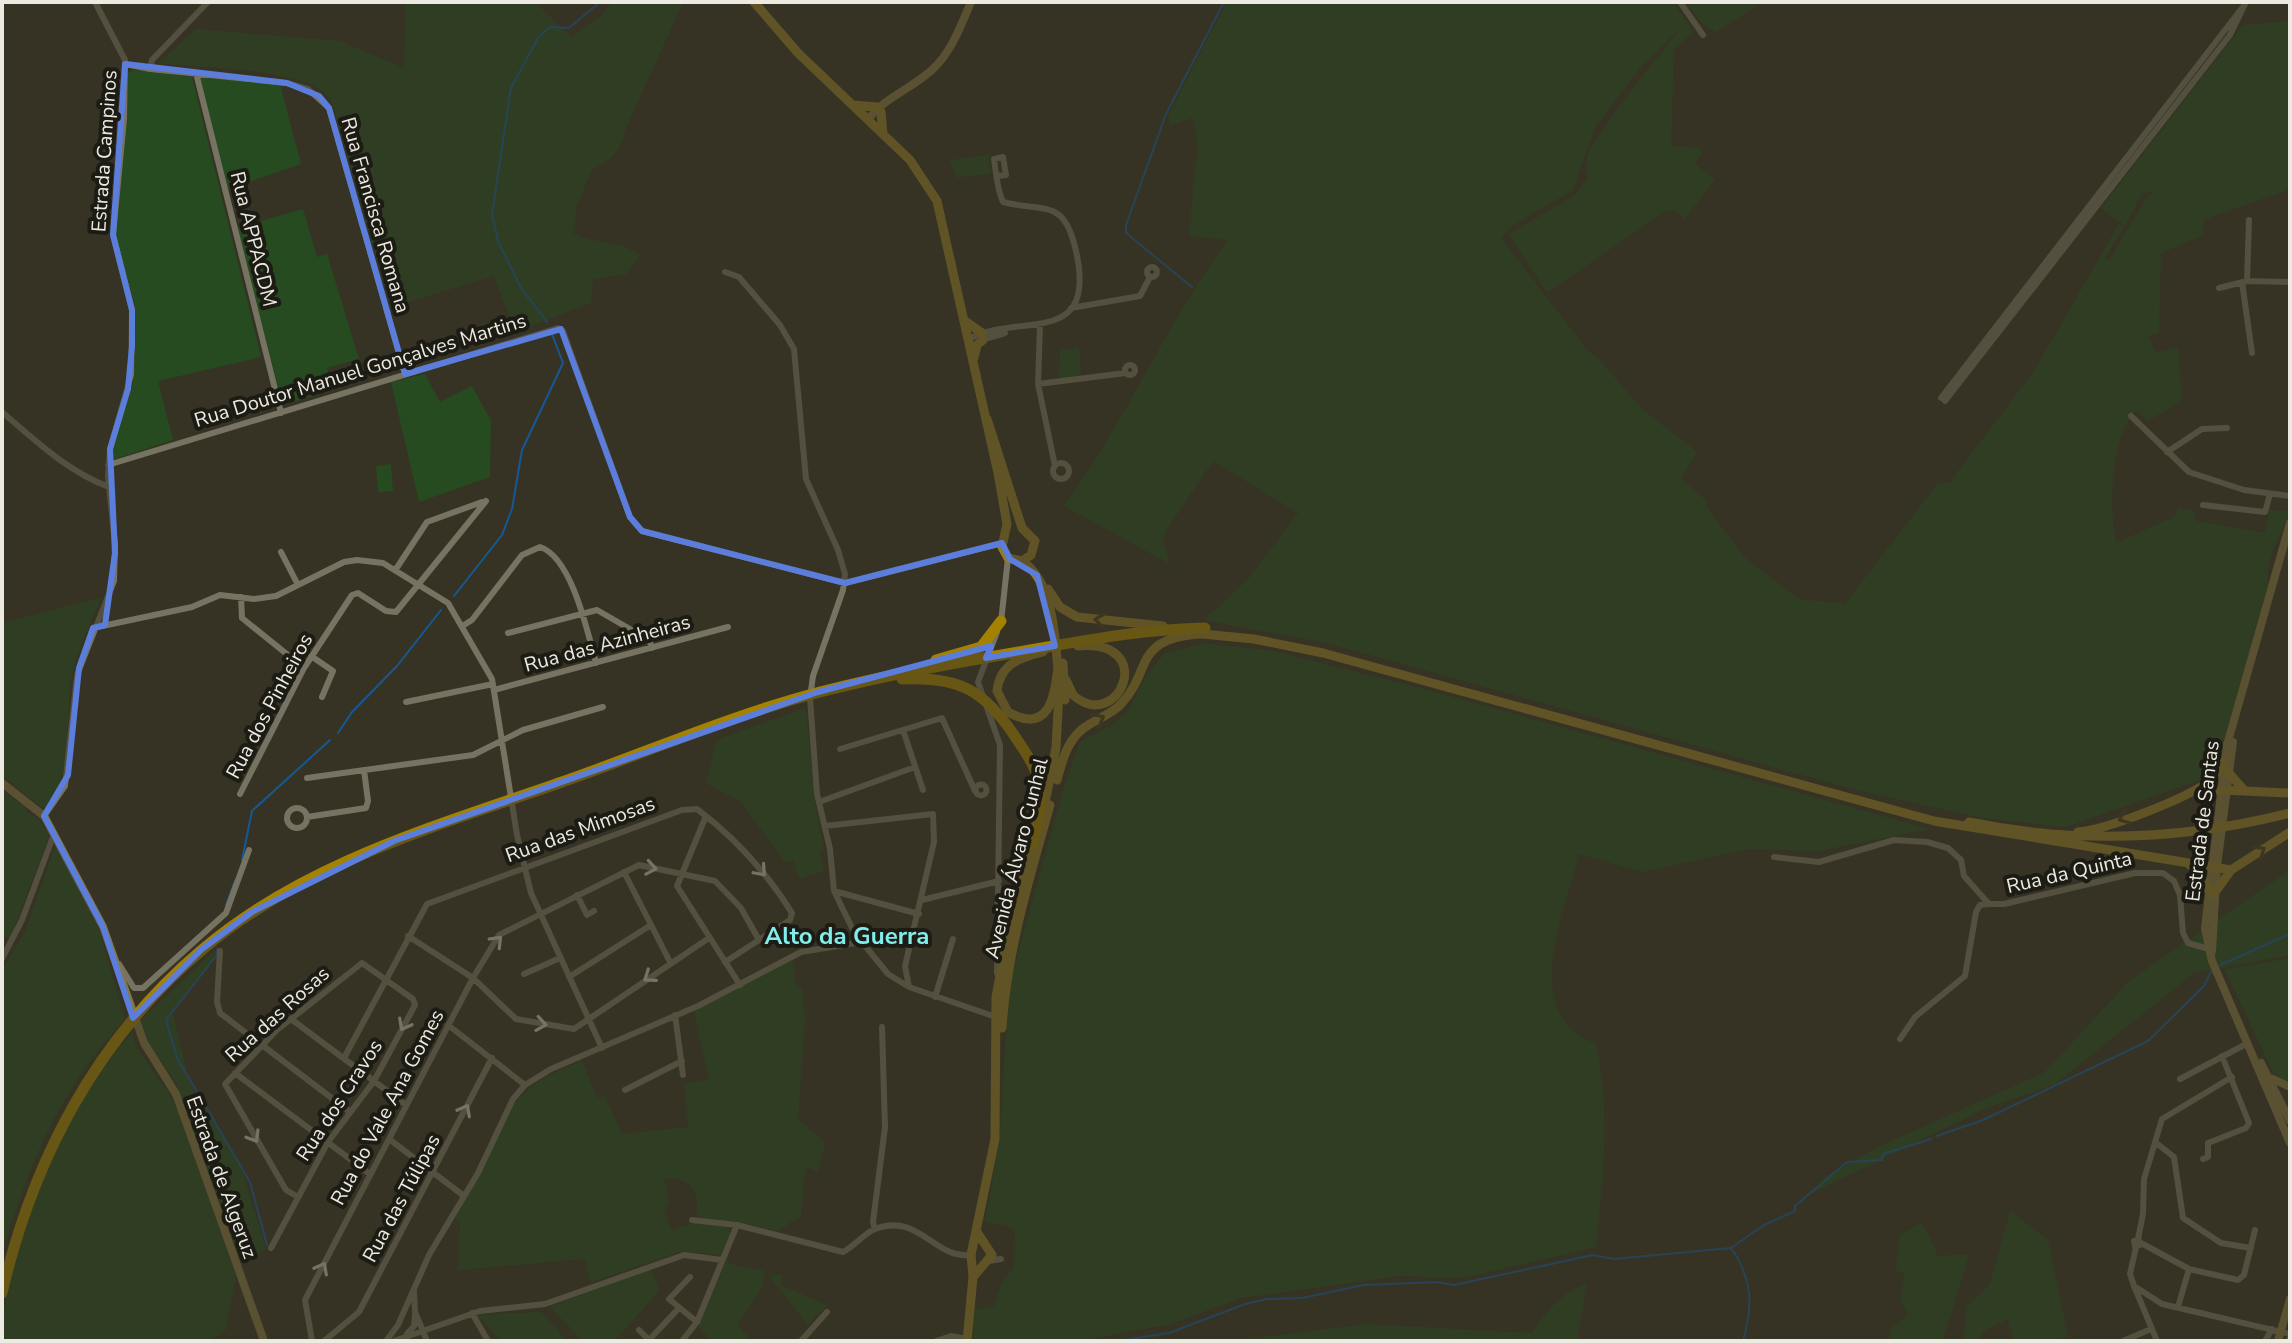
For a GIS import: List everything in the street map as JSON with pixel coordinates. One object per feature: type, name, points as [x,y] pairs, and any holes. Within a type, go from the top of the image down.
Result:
[{"type":"highway","points":[[641,755],[771,707],[974,651],[990,639],[1001,621]]},
{"type":"highway","points":[[866,681],[1130,633],[1205,631]]},
{"type":"highway","points":[[2,1293],[34,1185],[56,1135],[82,1088],[122,1030],[202,949],[252,912],[329,868],[394,841],[773,711],[963,664]]},
{"type":"highway","points":[[894,680],[933,678],[961,685],[990,703],[1032,763],[1039,783],[1040,810],[1032,845]]},
{"type":"main road","points":[[754,2],[794,48],[921,173],[937,201],[987,419],[1022,528],[1033,537],[1032,554],[1022,561],[1008,558],[987,419]]},
{"type":"main road","points":[[868,120],[945,55],[971,2]]},
{"type":"main road","points":[[853,105],[879,110]]},
{"type":"main road","points":[[879,110],[883,134]]},
{"type":"main road","points":[[965,321],[983,336],[976,347],[973,361]]},
{"type":"main road","points":[[1004,538],[1022,528]]},
{"type":"main road","name":"Estrada de Santas","points":[[2289,528],[2243,690],[2226,767],[2211,891],[2210,953],[2250,1046],[2285,1103],[2290,1143]]},
{"type":"main road","name":"Avenida Álvaro Cunhal","points":[[997,1080],[1010,955],[1057,780],[1065,699],[1048,589],[1032,554]]},
{"type":"main road","name":"Avenida Álvaro Cunhal","points":[[962,1341],[973,1277],[973,1254],[995,1139],[996,997],[1012,913],[1048,794],[1056,748],[1060,664],[1043,588],[1032,568],[1022,561]]},
{"type":"main road","points":[[1048,589],[1060,607],[1077,617],[1274,638],[1825,790],[2014,833],[2231,870]]},
{"type":"main road","points":[[1057,780],[1074,737],[1120,706],[1141,665],[1155,648],[1172,639],[1205,631]]},
{"type":"main road","points":[[1060,664],[1069,689],[1079,701],[1101,705],[1115,698],[1122,689],[1125,668],[1116,653],[1100,645],[1074,644]]},
{"type":"main road","points":[[1039,651],[1009,664],[998,680],[1000,703],[1008,712],[1027,719],[1046,712],[1054,700],[1060,664]]},
{"type":"main road","points":[[2014,833],[2088,831],[2196,789],[2226,767],[2236,784],[2250,791]]},
{"type":"main road","name":"Estrada de Algeruz","points":[[2,783],[44,816],[103,927],[124,997],[144,1043],[176,1094],[264,1341]]},
{"type":"main road","points":[[2196,789],[2290,793]]},
{"type":"main road","points":[[2014,833],[2086,837],[2201,833],[2290,816]]},
{"type":"main road","points":[[2190,865],[2201,874],[2211,891],[2231,870],[2290,832]]},
{"type":"main road","name":"Estrada de Santas","points":[[2250,1046],[2285,1103],[2290,1121]]},
{"type":"main road","points":[[2269,1076],[2278,1084],[2290,1087]]},
{"type":"main road","points":[[977,1232],[989,1256]]},
{"type":"main road","points":[[973,1254],[989,1256]]},
{"type":"main road","points":[[973,1254],[989,1256]]},
{"type":"main road","points":[[973,1277],[989,1256]]},
{"type":"main road","points":[[2277,1334],[2290,1299]]},
{"type":"street","name":"Estrada Campinos","points":[[44,816],[65,786],[77,675],[105,604],[115,567],[108,465],[132,360],[132,310],[113,235],[125,64],[95,2]]},
{"type":"street","points":[[150,69],[152,60],[208,2]]},
{"type":"street","points":[[1680,2],[1703,35]]},
{"type":"street","points":[[1943,400],[2230,35],[2245,4]]},
{"type":"street","name":"Rua Francisca Romana","points":[[125,64],[287,83],[308,89],[329,108],[405,374]]},
{"type":"street","name":"Rua APPACDM","points":[[196,73],[281,413]]},
{"type":"street","points":[[969,339],[1057,319],[1077,298],[1082,278],[1071,229],[1059,214],[1046,207],[1003,202],[997,176]]},
{"type":"street","points":[[2249,220],[2244,282],[2252,353]]},
{"type":"street","points":[[725,272],[739,277],[780,325],[794,349],[806,479],[838,550],[845,583],[813,676],[810,698],[819,802],[834,891],[854,938]]},
{"type":"street","points":[[1070,308],[1140,296],[1150,277]]},
{"type":"street","points":[[2219,288],[2244,282],[2290,282]]},
{"type":"street","points":[[1040,325],[1038,384],[1055,466]]},
{"type":"street","name":"Rua Doutor Manuel Gonçalves Martins","points":[[108,465],[552,329],[561,329],[636,527],[845,583],[1004,538]]},
{"type":"street","points":[[1038,384],[1126,373]]},
{"type":"street","points":[[2,412],[43,448],[91,481],[109,487]]},
{"type":"street","points":[[2131,416],[2189,472],[2270,494],[2290,496]]},
{"type":"street","points":[[2167,452],[2196,431],[2227,428]]},
{"type":"street","points":[[2203,505],[2265,512],[2270,494]]},
{"type":"street","name":"Rua dos Pinheiros","points":[[240,794],[304,668],[354,593],[393,613],[486,501],[427,522],[396,569]]},
{"type":"street","points":[[464,625],[472,620],[522,555],[540,547],[550,553],[576,592],[596,663]]},
{"type":"street","points":[[281,552],[298,585]]},
{"type":"street","points":[[996,997],[1000,745],[978,682],[1001,621],[1008,558]]},
{"type":"street","points":[[93,628],[192,607],[220,595],[265,599],[344,562],[371,560],[396,569],[448,603],[464,625],[494,687],[515,823],[539,913],[602,1048]]},
{"type":"street","points":[[241,597],[242,618],[304,668]]},
{"type":"street","points":[[105,604],[107,616],[116,622]]},
{"type":"street","points":[[508,633],[582,613],[603,613],[649,640],[652,648]]},
{"type":"street","name":"Rua das Azinheiras","points":[[406,702],[494,687],[728,627]]},
{"type":"street","points":[[311,656],[333,671],[322,697]]},
{"type":"street","points":[[307,778],[473,755],[523,730],[603,707]]},
{"type":"street","points":[[840,749],[942,718],[979,793],[1000,803]]},
{"type":"street","points":[[903,730],[923,790]]},
{"type":"street","points":[[819,802],[915,767]]},
{"type":"street","points":[[307,817],[366,808],[364,770]]},
{"type":"street","name":"Rua das Mimosas","points":[[344,1058],[421,911],[432,901],[682,810],[697,809],[706,816]]},
{"type":"street","points":[[825,826],[933,814],[934,831],[922,900],[905,966],[909,987]]},
{"type":"street","points":[[725,962],[790,920],[792,913],[765,874],[706,816],[680,873],[678,889],[709,938],[740,985]]},
{"type":"street","points":[[2,959],[26,910],[54,834]]},
{"type":"street","name":"Rua da Quinta","points":[[1774,857],[1819,862],[1894,840],[1927,842],[1948,848],[1961,860],[1964,876],[1989,904],[2004,904],[2135,873],[2163,873],[2174,881],[2180,895],[2183,933],[2188,943],[2210,953]]},
{"type":"street","points":[[112,960],[116,960],[134,988],[143,988],[226,913],[249,850]]},
{"type":"street","points":[[670,962],[624,872],[639,865],[719,884],[741,908],[759,940]]},
{"type":"street","name":"Rua do Vale Ana Gomes","points":[[312,1341],[305,1300],[496,937],[624,872]]},
{"type":"street","points":[[922,900],[999,881]]},
{"type":"street","points":[[834,891],[919,914]]},
{"type":"street","points":[[577,895],[587,915],[594,911]]},
{"type":"street","points":[[1900,1039],[1915,1017],[1965,976],[1976,912],[1980,905],[1989,904]]},
{"type":"street","points":[[569,977],[651,925]]},
{"type":"street","points":[[386,1341],[404,1314],[429,1255],[464,1196],[513,1099],[525,1085],[551,1069],[740,985],[801,952],[861,934],[862,942],[888,974],[909,987],[996,1017]]},
{"type":"street","points":[[408,936],[473,978],[516,1019],[574,1029],[709,938]]},
{"type":"street","points":[[935,997],[953,939]]},
{"type":"street","points":[[220,951],[218,1009],[350,1112]]},
{"type":"street","points":[[524,974],[560,958]]},
{"type":"street","name":"Rua das Rosas","points":[[298,1197],[286,1190],[225,1090],[225,1084],[291,1019],[357,964],[365,964],[385,979]]},
{"type":"street","name":"Rua dos Cravos","points":[[271,1248],[328,1142],[374,1081],[415,1005],[413,999],[385,979]]},
{"type":"street","points":[[675,1015],[683,1075]]},
{"type":"street","points":[[291,1019],[406,1105]]},
{"type":"street","points":[[448,1025],[525,1085]]},
{"type":"street","points":[[875,1229],[873,1222],[885,1118],[882,1027]]},
{"type":"street","points":[[2180,1079],[2222,1056],[2250,1046]]},
{"type":"street","points":[[2203,1159],[2208,1157],[2208,1142],[2248,1125],[2222,1056]]},
{"type":"street","name":"Rua das Túlipas","points":[[324,1341],[359,1312],[492,1058]]},
{"type":"street","points":[[625,1090],[682,1061]]},
{"type":"street","points":[[235,1073],[370,1174]]},
{"type":"street","points":[[2157,1341],[2130,1274],[2143,1214],[2142,1186],[2164,1117],[2232,1077]]},
{"type":"street","points":[[389,1139],[464,1196]]},
{"type":"street","points":[[2155,1142],[2174,1157],[2183,1218],[2221,1243],[2251,1248]]},
{"type":"street","points":[[692,1220],[737,1225],[843,1252],[875,1229],[915,1229],[950,1253],[973,1254]]},
{"type":"street","points":[[682,1341],[697,1322],[737,1225]]},
{"type":"street","points":[[2139,1243],[2189,1269],[2238,1280],[2244,1275],[2255,1230]]},
{"type":"street","points":[[398,1325],[398,1331],[406,1334],[472,1313],[545,1304],[684,1255],[722,1260]]},
{"type":"street","points":[[2178,1307],[2189,1269]]},
{"type":"street","points":[[690,1277],[669,1299],[697,1322]]},
{"type":"street","points":[[2134,1286],[2162,1304],[2290,1338]]},
{"type":"street","points":[[394,1341],[414,1326],[414,1289]]},
{"type":"street","points":[[639,1330],[650,1341],[679,1308]]},
{"type":"street","points":[[404,1314],[408,1310],[415,1313],[427,1341]]},
{"type":"street","points":[[801,1341],[827,1312]]},
{"type":"street","points":[[472,1313],[488,1341]]},
{"type":"street","points":[[2123,1341],[2151,1329]]},
{"type":"street","points":[[2265,1341],[2277,1334]]},
{"type":"street","points":[[936,1341],[951,1336],[962,1341]]},
{"type":"street","points":[[936,1341],[962,1341]]},
{"type":"highlighted area","points":[[125,64],[287,83],[319,96],[329,108],[405,374],[561,329],[630,517],[642,531],[845,583],[1002,543],[1010,559],[1037,575],[1055,646],[986,658],[991,646],[818,692],[394,841],[252,912],[202,949],[133,1018],[103,927],[44,816],[68,775],[79,668],[93,628],[105,625],[115,553],[110,449],[128,389],[132,346],[132,310],[113,235]]},
{"type":"green space","points":[[405,2],[535,2],[571,37],[601,16],[613,2],[683,2],[619,148],[611,158],[592,169],[576,208],[574,234],[624,247],[640,255],[626,274],[593,279],[591,303],[528,327],[509,316],[494,276],[391,307],[331,100],[319,89],[277,75],[159,63],[196,29],[340,41],[404,68]]},
{"type":"green space","points":[[1227,2],[1673,2],[1694,32],[1674,49],[1671,146],[1699,148],[1702,152],[1695,164],[1715,179],[1685,219],[1674,209],[1665,211],[1547,293],[1509,234],[1575,195],[1587,179],[1587,154],[1622,102],[1682,27],[1640,68],[1595,127],[1573,190],[1513,225],[1501,238],[1588,351],[1596,356],[1643,410],[1697,452],[1681,479],[1708,502],[1706,506],[1744,557],[1799,599],[1845,604],[1938,483],[1950,482],[2034,371],[2119,224],[2124,227],[2105,258],[2109,261],[2147,197],[2154,192],[2142,193],[2125,226],[2101,208],[2243,25],[2290,21],[2290,189],[2203,220],[2204,235],[2161,253],[2159,332],[2149,336],[2155,353],[2178,347],[2182,400],[2148,421],[2136,410],[2121,437],[2112,493],[2116,543],[2174,517],[2178,508],[2194,511],[2196,521],[2265,533],[2269,510],[2289,511],[2271,554],[2268,585],[2224,743],[2212,773],[2200,780],[2065,827],[1983,818],[1856,790],[1327,643],[1204,620],[1249,578],[1298,513],[1213,461],[1167,529],[1163,542],[1170,564],[1064,506],[1107,440],[1185,305],[1228,240],[1189,236],[1198,140],[1192,118],[1170,126],[1168,116]]},
{"type":"green space","points":[[1685,2],[1763,2],[1716,32],[1703,24]]},
{"type":"green space","points":[[133,70],[192,77],[261,357],[158,381],[173,440],[115,459],[111,456],[133,383],[135,351],[135,305],[115,237],[115,201],[127,119],[127,73]]},
{"type":"green space","points":[[200,77],[280,84],[301,164],[228,189]]},
{"type":"green space","points":[[988,155],[991,173],[956,178],[950,160]]},
{"type":"green space","points":[[303,209],[317,257],[327,254],[359,359],[327,368],[333,390],[283,405],[237,228]]},
{"type":"green space","points":[[1079,347],[1081,376],[1059,378],[1060,350]]},
{"type":"green space","points":[[425,374],[440,402],[472,386],[491,421],[490,477],[419,502],[391,382]]},
{"type":"green space","points":[[391,464],[393,491],[378,492],[376,466]]},
{"type":"green space","points":[[102,597],[73,669],[65,763],[61,779],[44,809],[2,776],[2,623]]},
{"type":"green space","points":[[1204,643],[1274,651],[1435,692],[1929,829],[1818,851],[1747,849],[1643,872],[1579,854],[1558,932],[1552,987],[1558,1010],[1572,1030],[1595,1043],[1600,1068],[1604,1145],[1596,1247],[1462,1278],[1399,1276],[1241,1298],[1170,1324],[1081,1341],[973,1341],[974,1310],[994,1306],[1003,1280],[1014,1268],[1015,1232],[1007,1226],[985,1222],[1000,1137],[1009,985],[1065,784],[1080,742],[1111,726],[1128,711],[1144,679],[1164,654]]},
{"type":"green space","points":[[806,708],[814,797],[824,850],[819,852],[824,871],[799,879],[793,859],[786,863],[740,801],[706,783],[717,740]]},
{"type":"green space","points":[[2,791],[26,807],[25,812],[38,818],[49,836],[10,939],[2,935]]},
{"type":"green space","points":[[56,844],[99,930],[125,1019],[82,1072],[49,1129],[23,1189],[2,1254],[2,970],[24,934]]},
{"type":"green space","points":[[2290,870],[2290,955],[2194,973],[2055,1084],[1984,1109],[1812,1193],[1825,1177],[1878,1147],[2045,1072],[2129,981]]},
{"type":"green space","points":[[214,951],[213,962],[172,1011],[190,1084],[240,1165],[266,1249],[242,1265],[177,1084],[148,1043],[140,1021]]},
{"type":"green space","points":[[2290,958],[2290,1081],[2282,1081],[2272,1070],[2225,970]]},
{"type":"green space","points":[[792,959],[797,988],[802,987],[805,1019],[798,1119],[825,1143],[818,1172],[805,1167],[801,1216],[777,1231],[741,1222],[700,1218],[696,1213],[696,1198],[691,1186],[680,1180],[664,1179],[669,1202],[665,1211],[671,1230],[694,1223],[728,1227],[730,1234],[721,1255],[682,1251],[591,1282],[585,1259],[458,1270],[460,1223],[454,1218],[521,1096],[545,1078],[582,1061],[597,1098],[605,1096],[622,1134],[688,1127],[684,1084],[709,1079],[694,1012]]},
{"type":"green space","points":[[132,1033],[137,1048],[173,1099],[236,1275],[225,1331],[209,1341],[2,1341],[13,1262],[43,1177],[84,1098]]},
{"type":"green space","points":[[2010,1211],[2048,1240],[2068,1336],[2053,1341],[2014,1341],[2008,1319],[1982,1332],[1979,1341],[1963,1341],[1967,1306],[1990,1284]]},
{"type":"green space","points":[[1922,1222],[1938,1256],[1969,1254],[1944,1337],[1937,1341],[1889,1341],[1890,1330],[1908,1314],[1900,1300],[1905,1274],[1896,1270],[1900,1235]]},
{"type":"green space","points":[[727,1259],[730,1264],[765,1271],[762,1287],[738,1324],[751,1341],[712,1341],[698,1326]]},
{"type":"green space","points":[[651,1269],[659,1291],[614,1341],[583,1341],[550,1307]]},
{"type":"green space","points":[[776,1274],[783,1276],[780,1285],[827,1305],[808,1325],[770,1277]]},
{"type":"green space","points":[[1587,1283],[1577,1341],[1232,1341],[1366,1324],[1532,1333],[1555,1304]]},
{"type":"green space","points":[[541,1312],[567,1341],[502,1341],[477,1315]]},
{"type":"waterway","points":[[547,322],[521,288],[498,241],[492,214],[511,88],[538,38],[550,27],[569,28],[600,2]]},
{"type":"waterway","points":[[1192,287],[1132,238],[1126,232],[1126,225],[1166,114],[1224,2]]},
{"type":"waterway","points":[[454,596],[502,535],[512,509],[522,450],[563,363],[552,334]]},
{"type":"waterway","points":[[338,733],[352,712],[397,666],[441,610]]},
{"type":"waterway","points":[[242,860],[252,811],[330,740]]},
{"type":"waterway","points":[[226,905],[235,881]]},
{"type":"waterway","points":[[2220,965],[2290,934]]},
{"type":"waterway","points":[[217,949],[216,956],[166,1020],[177,1058],[250,1182],[267,1245]]},
{"type":"waterway","points":[[1937,1136],[1983,1120],[2148,1041],[2203,987],[2211,972]]},
{"type":"waterway","points":[[1118,1341],[1169,1333],[1245,1304],[1267,1299],[1302,1298],[1364,1285],[1437,1282],[1454,1285],[1593,1255],[1614,1259],[1731,1248],[1764,1225],[1795,1211],[1795,1206],[1847,1162],[1882,1160],[1883,1154],[1931,1139]]},
{"type":"waterway","points":[[1731,1248],[1744,1271],[1749,1293],[1743,1341]]},
{"type":"district","name":"Alto da Guerra","points":[[847,936]]}]
